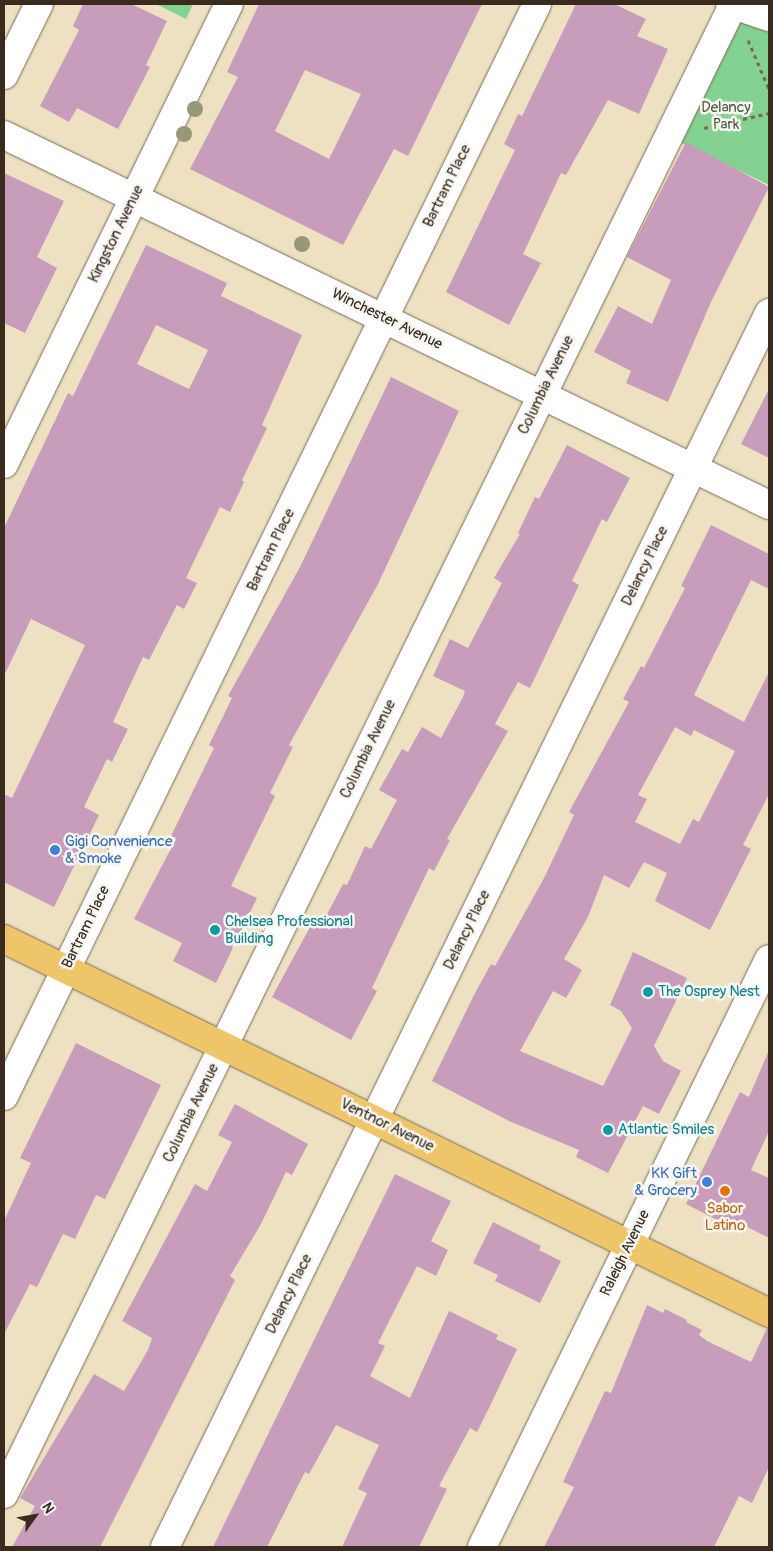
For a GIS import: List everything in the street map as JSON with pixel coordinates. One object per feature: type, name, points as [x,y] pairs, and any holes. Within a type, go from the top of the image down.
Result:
[{"type":"main road","name":"Ventnor Avenue","points":[[4,939],[769,1313]]},
{"type":"street","points":[[4,75],[39,4]]},
{"type":"street","name":"Kingston Avenue","points":[[4,464],[229,4]]},
{"type":"street","name":"Bartram Place","points":[[4,1096],[537,4]]},
{"type":"street","points":[[732,4],[769,17]]},
{"type":"street","name":"Columbia Avenue","points":[[4,1494],[732,4]]},
{"type":"street","name":"Winchester Avenue","points":[[4,135],[134,196],[769,505]]},
{"type":"street","name":"Delancy Place","points":[[166,1547],[769,313]]},
{"type":"street","name":"Raleigh Avenue","points":[[482,1547],[769,959]]},
{"type":"path","points":[[732,4],[769,89]]},
{"type":"path","points":[[667,136],[769,113]]},
{"type":"green space","points":[[156,4],[193,4],[186,19]]},
{"type":"green space","name":"Delancy Park","points":[[733,5],[769,17],[769,185],[667,136]]},
{"type":"building","points":[[83,4],[131,4],[167,21],[146,65],[150,67],[118,129],[77,108],[69,122],[40,106],[79,30],[73,26]]},
{"type":"building","points":[[259,4],[482,4],[408,156],[394,149],[343,245],[190,169],[238,77],[227,72]],"holes":[[[305,70],[361,94],[329,159],[275,131]]]},
{"type":"building","points":[[576,4],[614,4],[646,19],[637,36],[668,49],[639,114],[608,100],[566,175],[561,173],[523,254],[541,263],[509,325],[446,292],[515,150],[504,144],[518,114],[522,116]]},
{"type":"building","points":[[686,142],[769,187],[711,302],[668,402],[626,383],[631,371],[594,352],[618,306],[652,324],[671,280],[627,257]]},
{"type":"building","points":[[4,173],[64,201],[37,257],[57,268],[25,333],[4,323]]},
{"type":"building","points":[[146,245],[227,283],[221,296],[302,335],[262,425],[267,428],[242,480],[244,482],[230,512],[220,507],[186,578],[197,583],[184,609],[177,605],[149,660],[143,657],[113,722],[128,729],[112,762],[107,759],[84,807],[99,815],[54,907],[4,882],[4,794],[12,798],[85,645],[31,619],[4,676],[4,528],[68,393],[73,396]],"holes":[[[156,325],[208,350],[189,389],[137,364]]]},
{"type":"building","points":[[391,377],[459,411],[378,584],[289,745],[293,747],[270,793],[275,796],[231,886],[257,898],[216,983],[173,961],[182,943],[134,919],[176,839],[171,836],[214,748],[209,745],[232,698],[228,696],[300,567]]},
{"type":"building","points":[[769,389],[769,458],[741,444]]},
{"type":"building","points":[[567,445],[630,478],[607,522],[602,519],[572,581],[579,585],[530,688],[518,682],[495,724],[508,731],[447,839],[450,840],[434,871],[429,868],[372,988],[377,991],[351,1040],[272,997],[316,916],[324,920],[343,884],[347,885],[365,846],[371,849],[397,800],[379,790],[402,749],[408,752],[422,727],[441,738],[463,697],[465,691],[433,676],[450,639],[468,648],[502,583],[494,578],[520,534],[518,533],[535,497],[539,499]]},
{"type":"building","points":[[711,525],[769,554],[769,589],[751,580],[694,695],[744,722],[769,672],[769,794],[743,845],[751,849],[710,930],[655,901],[667,873],[644,862],[629,888],[604,875],[588,917],[564,959],[582,970],[566,998],[553,991],[520,1051],[603,1086],[632,1028],[621,1011],[610,1005],[633,952],[687,978],[654,1046],[663,1061],[681,1071],[659,1114],[643,1106],[608,1173],[576,1157],[579,1150],[509,1121],[432,1081],[491,964],[495,966],[544,878],[574,815],[569,812],[629,702],[623,699],[641,666],[644,668],[685,588],[681,586]],"holes":[[[675,727],[691,736],[694,730],[735,751],[699,822],[693,819],[680,844],[635,822],[647,799],[638,795]]]},
{"type":"building","points":[[76,1043],[161,1085],[105,1199],[96,1195],[75,1239],[63,1234],[37,1287],[30,1284],[4,1334],[4,1221],[31,1163],[20,1158]]},
{"type":"building","points":[[769,1050],[769,1131],[751,1170],[769,1178],[769,1238],[732,1219],[729,1226],[686,1204],[740,1092],[749,1097]]},
{"type":"building","points":[[235,1104],[308,1144],[292,1175],[286,1172],[261,1224],[230,1276],[235,1280],[100,1547],[12,1547],[35,1506],[20,1498],[94,1374],[124,1391],[148,1350],[152,1338],[122,1321],[195,1184],[207,1191],[232,1142],[218,1135]]},
{"type":"building","points":[[395,1174],[451,1201],[431,1241],[448,1250],[436,1276],[417,1266],[378,1343],[385,1346],[370,1376],[410,1398],[449,1311],[498,1335],[496,1339],[517,1349],[490,1406],[477,1432],[470,1428],[439,1486],[447,1489],[419,1547],[342,1547],[367,1493],[358,1489],[379,1445],[336,1425],[309,1474],[305,1472],[267,1547],[213,1547]]},
{"type":"building","points":[[493,1222],[541,1246],[539,1250],[561,1261],[540,1303],[495,1281],[498,1275],[473,1263]]},
{"type":"building","points":[[647,1305],[663,1313],[665,1309],[687,1320],[686,1322],[702,1330],[699,1335],[707,1341],[751,1362],[767,1328],[769,1328],[769,1467],[752,1503],[739,1496],[714,1547],[544,1547],[574,1487],[563,1482],[605,1391],[611,1393]]},
{"type":"place","name":"Gigi Convenience & Smoke","points":[[55,850]]},
{"type":"place","name":"Chelsea Professional Building","points":[[215,930]]},
{"type":"place","name":"The Osprey Nest","points":[[648,992]]},
{"type":"place","name":"Atlantic Smiles","points":[[608,1130]]},
{"type":"place","name":"KK Gift & Grocery","points":[[707,1182]]},
{"type":"place","name":"Sabor Latino","points":[[725,1191]]}]
